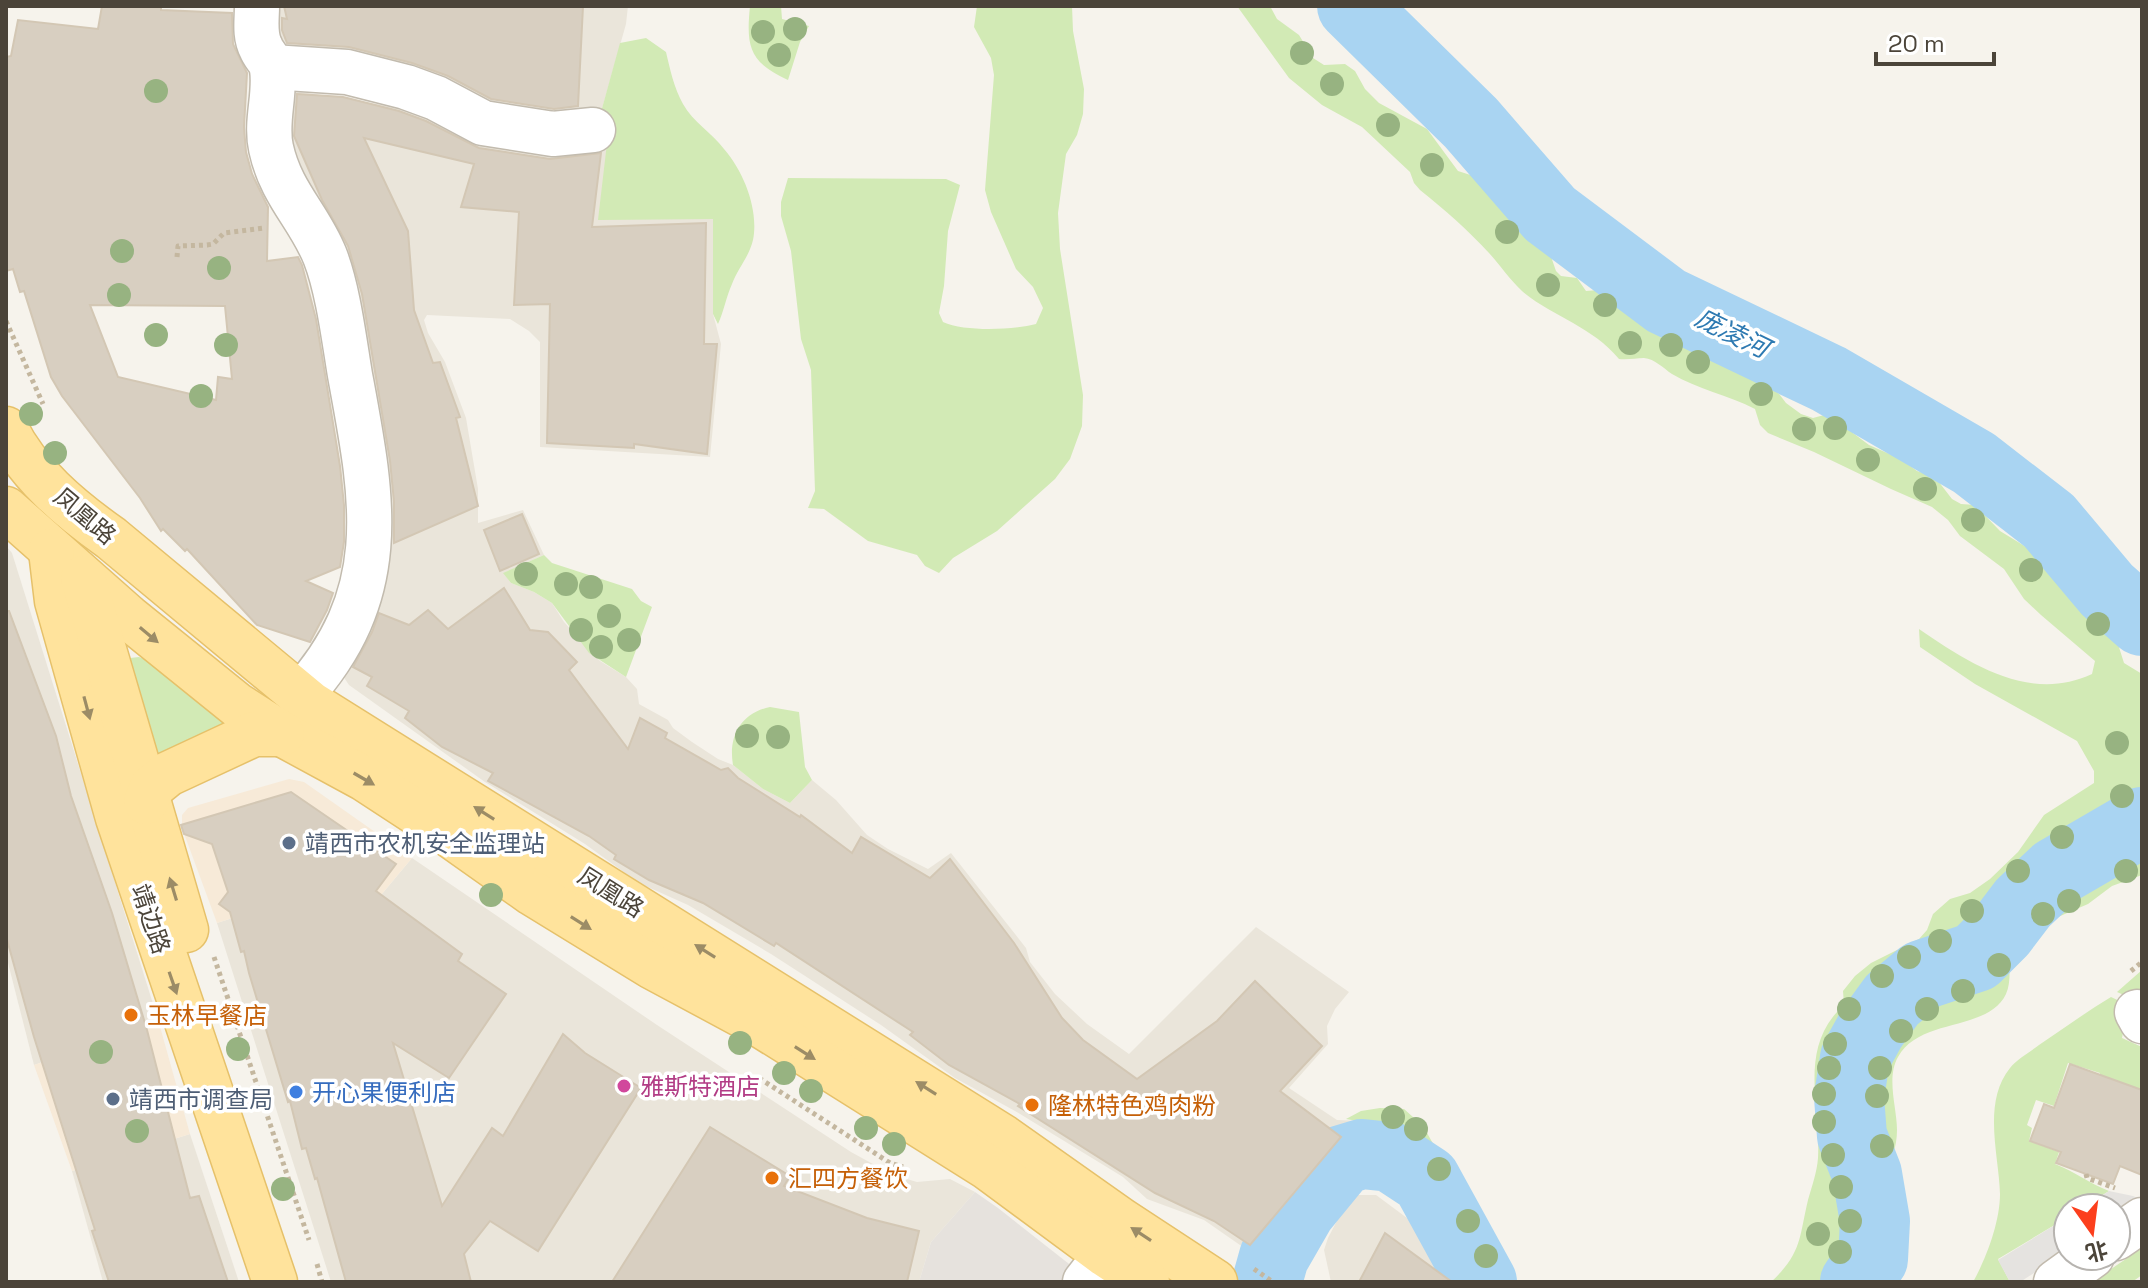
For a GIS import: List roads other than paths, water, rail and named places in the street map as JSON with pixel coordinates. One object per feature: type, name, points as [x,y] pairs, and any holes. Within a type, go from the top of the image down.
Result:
[{"type":"main road","name":"凤凰路","points":[[7,433],[33,471],[80,516],[111,538],[291,715],[365,779],[532,893],[651,966],[759,1024],[974,1158],[1096,1269],[1147,1282]]},
{"type":"main road","name":"凤凰路","points":[[6,509],[171,653],[237,705],[291,715],[1003,1137],[1210,1279]]},
{"type":"main road","name":"靖边路","points":[[66,562],[146,802],[220,1040],[302,1282]]},
{"type":"main road","name":"靖边路","points":[[66,562],[57,601],[118,818],[275,1282]]},
{"type":"main road","points":[[146,802],[152,787],[168,774],[291,715]]},
{"type":"lane","points":[[257,6],[260,48],[272,67],[271,148],[284,189],[326,257],[370,493],[367,571],[359,599],[337,650],[291,715]]},
{"type":"lane","points":[[272,67],[347,72],[406,87],[449,104],[483,123],[553,134],[593,130]]},
{"type":"waterway","name":"庞凌河","points":[[1352,6],[1471,123],[1550,214],[1666,301],[1829,379],[1974,463],[2049,521],[2107,590],[2142,621]]},
{"type":"waterway","points":[[1855,1282],[1873,1259],[1875,1221],[1867,1174],[1852,1136],[1849,1097],[1855,1058],[1871,1029],[1892,1000],[1922,975],[1976,957],[2001,932],[2023,903],[2056,872],[2142,822]]},
{"type":"waterway","points":[[1267,1282],[1274,1257],[1301,1210],[1342,1160],[1362,1154],[1391,1157],[1426,1180],[1482,1282]]},
{"type":"place","name":"靖西市农机安全监理站","points":[[289,843]]},
{"type":"place","name":"玉林早餐店","points":[[131,1015]]},
{"type":"place","name":"雅斯特酒店","points":[[624,1086]]},
{"type":"place","name":"开心果便利店","points":[[296,1092]]},
{"type":"place","name":"靖西市调查局","points":[[113,1099]]},
{"type":"place","name":"隆林特色鸡肉粉","points":[[1032,1105]]},
{"type":"place","name":"汇四方餐饮","points":[[772,1178]]}]
